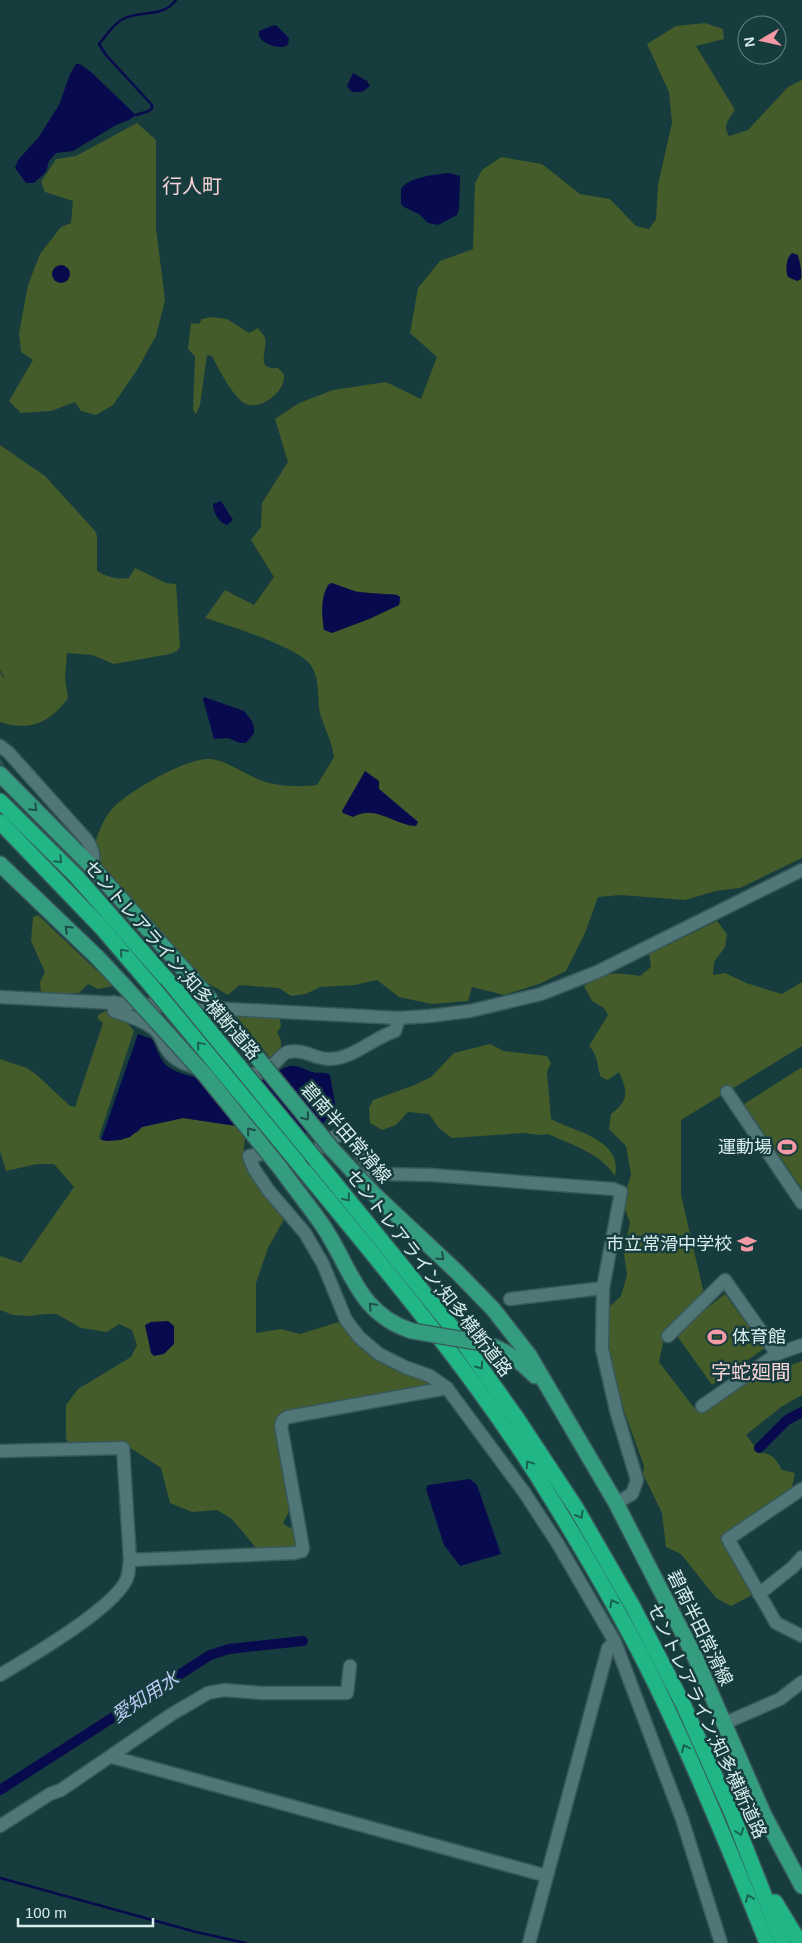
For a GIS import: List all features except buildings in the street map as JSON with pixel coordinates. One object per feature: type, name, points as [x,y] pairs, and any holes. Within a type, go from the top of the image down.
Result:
[{"type":"highway","name":"セントレアライン;知多横断道路","points":[[0,801],[76,876],[178,991],[455,1331],[516,1417],[576,1508],[633,1607],[679,1696],[733,1816],[783,1943]]},
{"type":"highway","name":"セントレアライン;知多横断道路","points":[[0,822],[101,927],[154,989],[434,1330],[518,1447],[569,1528],[654,1680],[721,1829],[767,1943]]},
{"type":"highway","points":[[754,1869],[800,1943]]},
{"type":"main road","name":"碧南半田常滑線","points":[[3,758],[93,868],[204,992],[332,1149],[375,1195],[457,1272],[493,1309],[529,1355],[616,1503],[696,1659],[764,1815],[802,1886]]},
{"type":"main road","name":"碧南半田常滑線","points":[[0,864],[97,957],[206,1076],[281,1169],[325,1229],[352,1280],[368,1303],[386,1320],[412,1331],[483,1342],[504,1351],[521,1362],[552,1394]]},
{"type":"main road","points":[[483,1342],[497,1334],[499,1329],[499,1322],[493,1309]]},
{"type":"street","points":[[3,758],[86,839],[92,847],[94,857],[93,868]]},
{"type":"street","points":[[0,997],[399,1018],[470,1011],[541,994],[598,972],[802,870]]},
{"type":"street","points":[[114,1002],[114,1011],[147,1024],[157,1031],[168,1052],[184,1064],[203,1070],[252,1076],[275,1063],[285,1052],[298,1050],[329,1059],[352,1053],[395,1031],[399,1018]]},
{"type":"street","points":[[727,1092],[802,1203]]},
{"type":"street","points":[[616,1503],[632,1494],[637,1480],[617,1414],[602,1349],[603,1288],[621,1192],[617,1189],[379,1174],[373,1172],[349,1136],[342,1135],[333,1136],[318,1149],[293,1150],[249,1156],[254,1168],[269,1191],[305,1233],[323,1264],[346,1320],[359,1337],[379,1354],[405,1367],[430,1376],[447,1388],[524,1492],[558,1544],[615,1642],[682,1820],[722,1943]]},
{"type":"street","points":[[668,1336],[725,1280],[777,1354]]},
{"type":"street","points":[[510,1299],[603,1288]]},
{"type":"street","points":[[702,1406],[777,1354],[802,1345]]},
{"type":"street","points":[[130,1560],[294,1553],[302,1551],[281,1426],[283,1420],[288,1417],[447,1388]]},
{"type":"street","points":[[0,1451],[123,1448],[130,1560],[128,1576],[118,1591],[84,1622],[0,1676]]},
{"type":"street","points":[[802,1489],[728,1539],[776,1623],[802,1636]]},
{"type":"street","points":[[759,1594],[793,1567],[802,1557]]},
{"type":"street","points":[[529,1943],[608,1648],[615,1642]]},
{"type":"street","points":[[0,1826],[50,1794],[61,1790],[112,1757],[172,1714],[208,1693],[224,1690],[261,1693],[347,1694],[350,1666]]},
{"type":"street","points":[[725,1723],[780,1699],[802,1682]]},
{"type":"street","points":[[112,1757],[546,1876]]},
{"type":"green space","points":[[705,23],[723,29],[724,39],[696,46],[735,110],[726,126],[729,136],[748,130],[788,87],[802,80],[802,858],[740,888],[716,891],[685,900],[621,895],[598,897],[585,933],[566,971],[539,984],[504,995],[472,987],[468,1001],[431,1004],[399,997],[377,980],[355,985],[320,987],[306,994],[291,996],[279,988],[239,985],[228,995],[206,982],[103,866],[93,849],[101,827],[113,808],[145,784],[188,763],[201,760],[217,760],[267,782],[288,786],[303,786],[317,785],[334,757],[332,745],[320,713],[315,672],[312,667],[294,652],[280,645],[205,618],[225,590],[254,605],[274,577],[251,540],[261,527],[262,503],[288,462],[275,419],[299,403],[333,390],[386,382],[421,399],[437,357],[410,333],[418,288],[440,261],[473,249],[475,183],[482,170],[501,157],[542,164],[580,194],[610,199],[636,226],[649,229],[656,219],[658,185],[672,123],[669,92],[647,44],[676,26]],"holes":[[[332,583],[362,592],[394,594],[401,601],[399,605],[353,625],[322,614],[326,589]],[[376,779],[379,781],[379,789],[418,822],[410,826],[374,813],[359,814],[352,817]]]},
{"type":"green space","points":[[137,123],[156,140],[156,228],[165,300],[156,336],[137,370],[113,405],[96,415],[81,411],[75,402],[51,411],[21,413],[9,401],[33,360],[21,352],[19,333],[28,285],[40,254],[61,227],[71,223],[73,201],[45,192],[41,182],[56,159],[76,156]]},
{"type":"green space","points":[[211,317],[227,319],[249,333],[258,328],[263,334],[265,338],[264,363],[271,368],[278,368],[284,377],[280,389],[270,399],[258,405],[246,404],[241,401],[227,383],[212,356],[207,355],[200,405],[196,414],[193,410],[195,356],[188,349],[191,323],[199,324],[202,319]]},
{"type":"green space","points":[[0,445],[45,476],[95,531],[97,536],[97,571],[113,578],[125,579],[129,578],[135,568],[166,583],[176,584],[180,646],[177,651],[170,654],[114,664],[92,655],[67,653],[65,678],[68,698],[47,719],[39,723],[21,726],[0,722],[0,672],[5,678],[0,670]]},
{"type":"green space","points":[[38,915],[113,986],[98,989],[88,984],[79,993],[41,993],[40,982],[45,972],[31,941],[33,917]]},
{"type":"green space","points":[[717,921],[727,934],[725,947],[714,962],[713,975],[725,973],[746,983],[782,994],[802,982],[802,1046],[681,1120],[681,1195],[704,1294],[666,1329],[659,1362],[695,1409],[752,1379],[802,1361],[802,1395],[781,1407],[746,1435],[760,1453],[771,1456],[782,1470],[795,1473],[792,1487],[729,1532],[752,1595],[731,1606],[716,1598],[681,1554],[666,1547],[662,1513],[643,1474],[644,1466],[618,1394],[610,1355],[606,1314],[607,1309],[621,1296],[627,1275],[624,1254],[630,1222],[622,1203],[631,1175],[626,1146],[609,1129],[611,1114],[624,1100],[625,1090],[619,1072],[608,1080],[601,1077],[596,1057],[589,1046],[608,1015],[604,1008],[592,1001],[584,986],[604,975],[624,974],[640,976],[651,967],[649,954]]},
{"type":"green space","points":[[105,1011],[125,1020],[134,1031],[99,1137],[101,1140],[138,1132],[142,1127],[183,1118],[237,1126],[245,1139],[243,1157],[259,1188],[286,1216],[268,1248],[256,1283],[256,1333],[281,1329],[300,1334],[342,1321],[356,1340],[429,1380],[429,1389],[286,1415],[292,1506],[283,1523],[288,1527],[297,1529],[300,1548],[257,1549],[232,1519],[217,1510],[192,1512],[170,1503],[161,1468],[126,1445],[69,1444],[66,1438],[66,1405],[78,1389],[131,1357],[137,1345],[132,1330],[119,1324],[107,1332],[81,1328],[57,1314],[13,1315],[0,1310],[0,1256],[21,1263],[74,1187],[54,1164],[37,1164],[6,1171],[0,1151],[0,1059],[27,1068],[70,1106],[75,1107],[103,1023],[98,1019],[98,1015]]},
{"type":"green space","points":[[236,1016],[280,1018],[281,1027],[277,1032],[281,1040],[281,1047],[275,1056],[271,1059]]},
{"type":"green space","points":[[490,1044],[504,1051],[547,1056],[551,1063],[547,1072],[551,1119],[595,1138],[605,1145],[612,1153],[616,1163],[615,1176],[602,1161],[576,1146],[548,1134],[524,1133],[452,1138],[439,1128],[429,1114],[408,1112],[396,1125],[382,1130],[370,1123],[369,1108],[373,1100],[431,1077],[454,1053]]},
{"type":"green space","name":"運動場","points":[[802,1067],[802,1189],[744,1104]]},
{"type":"green space","name":"体育館","points":[[725,1294],[765,1348],[712,1385],[675,1333]]},
{"type":"shaded area","points":[[274,25],[289,38],[288,45],[283,47],[275,46],[266,43],[260,38],[259,31]]},
{"type":"shaded area","points":[[76,64],[80,64],[91,72],[136,115],[73,151],[56,153],[49,161],[46,172],[34,183],[26,183],[15,168],[18,160],[38,138],[59,105],[70,74]]},
{"type":"shaded area","points":[[353,73],[367,81],[370,86],[362,92],[352,92],[347,86]]},
{"type":"shaded area","points":[[449,173],[460,176],[459,209],[457,215],[438,225],[428,223],[419,214],[401,204],[401,189],[404,185],[422,177]]},
{"type":"shaded area","points":[[792,253],[798,255],[800,264],[801,279],[797,281],[788,277],[787,274],[787,261]]},
{"type":"shaded area","points":[[61,265],[67,268],[70,274],[67,280],[61,283],[55,280],[52,274],[55,268]]},
{"type":"shaded area","points":[[221,501],[233,520],[227,525],[219,520],[214,510],[213,504]]},
{"type":"shaded area","points":[[332,583],[357,592],[397,595],[400,597],[399,605],[332,633],[324,630],[322,612],[326,589]]},
{"type":"shaded area","points":[[204,697],[244,711],[254,727],[254,733],[246,743],[240,743],[228,738],[214,739]]},
{"type":"shaded area","points":[[365,771],[379,781],[379,789],[418,822],[416,826],[377,814],[361,814],[353,817],[343,813],[342,811]]},
{"type":"shaded area","points":[[138,1034],[152,1039],[162,1060],[171,1069],[207,1080],[235,1083],[256,1082],[290,1066],[299,1067],[314,1073],[328,1074],[330,1075],[336,1109],[322,1124],[311,1132],[304,1133],[280,1134],[257,1126],[237,1126],[183,1118],[142,1127],[130,1137],[120,1140],[101,1140]]},
{"type":"shaded area","points":[[168,1321],[174,1326],[174,1344],[164,1354],[154,1356],[151,1353],[145,1325],[151,1322]]},
{"type":"shaded area","points":[[470,1479],[477,1485],[501,1554],[460,1566],[444,1545],[426,1489],[428,1485]]},
{"type":"waterway","points":[[136,115],[149,111],[152,105],[106,55],[99,44],[119,21],[137,14],[164,10],[176,0]]},
{"type":"waterway","name":"愛知用水","points":[[759,1448],[787,1420],[802,1412]]},
{"type":"waterway","name":"愛知用水","points":[[0,1790],[210,1655],[229,1649],[303,1641]]},
{"type":"waterway","points":[[0,1878],[196,1932],[246,1943]]},
{"type":"place","name":"運動場","points":[[787,1147]]},
{"type":"place","name":"市立常滑中学校","points":[[747,1244]]},
{"type":"place","name":"体育館","points":[[717,1337]]},
{"type":"district","name":"行人町","points":[[192,186]]},
{"type":"district","name":"字蛇廻間","points":[[751,1372]]}]
